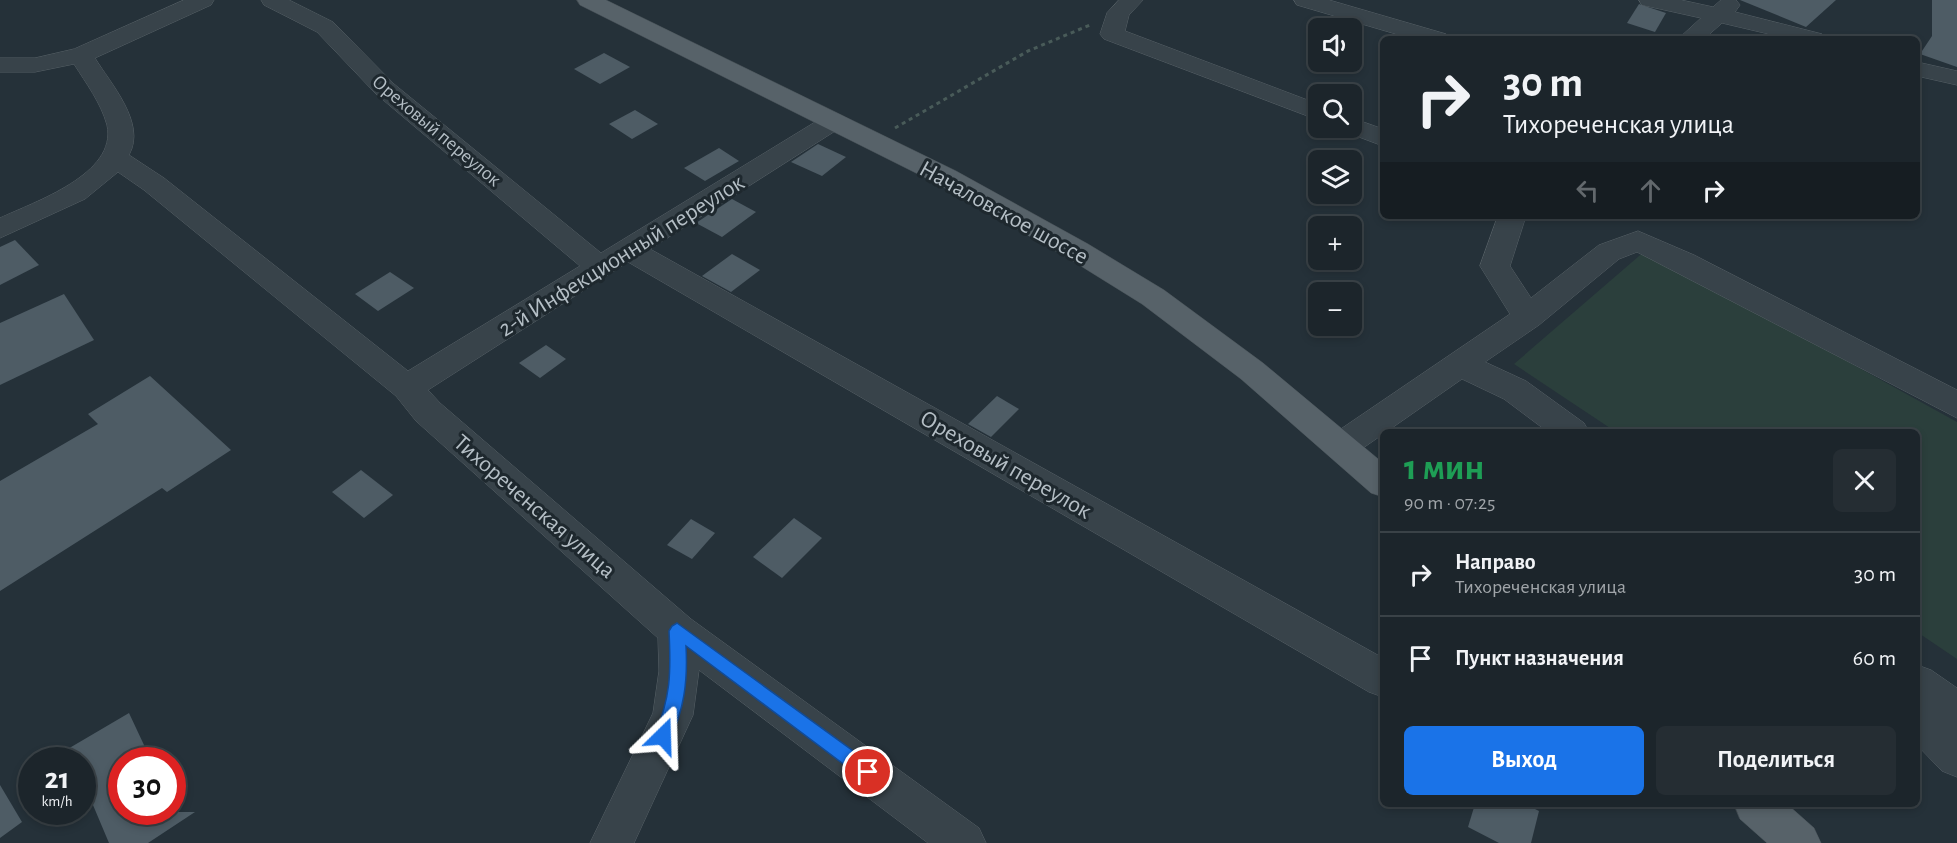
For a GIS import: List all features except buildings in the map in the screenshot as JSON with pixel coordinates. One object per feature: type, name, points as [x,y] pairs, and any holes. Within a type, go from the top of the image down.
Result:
[{"type":"main road","name":"Началовское шоссе","points":[[588,0],[946,177],[1078,251],[1153,297],[1251,371],[1380,480]]},
{"type":"main road","points":[[1758,807],[1799,843]]},
{"type":"street","points":[[151,0],[178,11]]},
{"type":"street","points":[[0,65],[36,65],[81,55],[203,0]]},
{"type":"street","name":"Ореховый переулок","points":[[272,0],[325,27],[385,89],[600,267]]},
{"type":"street","points":[[1305,0],[1428,36]]},
{"type":"street","points":[[1650,0],[1779,28],[1804,36]]},
{"type":"street","points":[[1693,36],[1735,0]]},
{"type":"street","points":[[1125,6],[1112,34],[1308,109]]},
{"type":"street","points":[[0,229],[93,182],[116,158],[122,133],[112,108],[81,55]]},
{"type":"street","points":[[1920,70],[1957,78]]},
{"type":"street","name":"2-й Инфекционный переулок","points":[[407,387],[834,121]]},
{"type":"street","points":[[1362,130],[1380,137]]},
{"type":"street","name":"Тихореченская улица","points":[[116,158],[154,184],[407,387],[428,412],[677,631],[964,843]]},
{"type":"street","points":[[1511,219],[1495,266],[1528,317]]},
{"type":"street","points":[[1341,446],[1528,317],[1609,252],[1638,241],[1684,262],[1957,405]]},
{"type":"street","name":"Ореховый переулок","points":[[629,250],[1380,677]]},
{"type":"street","points":[[1460,364],[1515,390],[1568,429]]},
{"type":"street","points":[[612,843],[673,715],[679,671],[677,631]]},
{"type":"street","points":[[1920,685],[1957,712]]},
{"type":"street","points":[[1920,715],[1924,724],[1957,757]]},
{"type":"path","points":[[874,141],[1028,51],[1125,6]]},
{"type":"green space","points":[[1646,250],[1957,422],[1957,659],[1920,634],[1920,429],[1612,429],[1514,364]]},
{"type":"route","points":[[663,736],[673,715],[679,671],[677,631],[868,772]]}]
